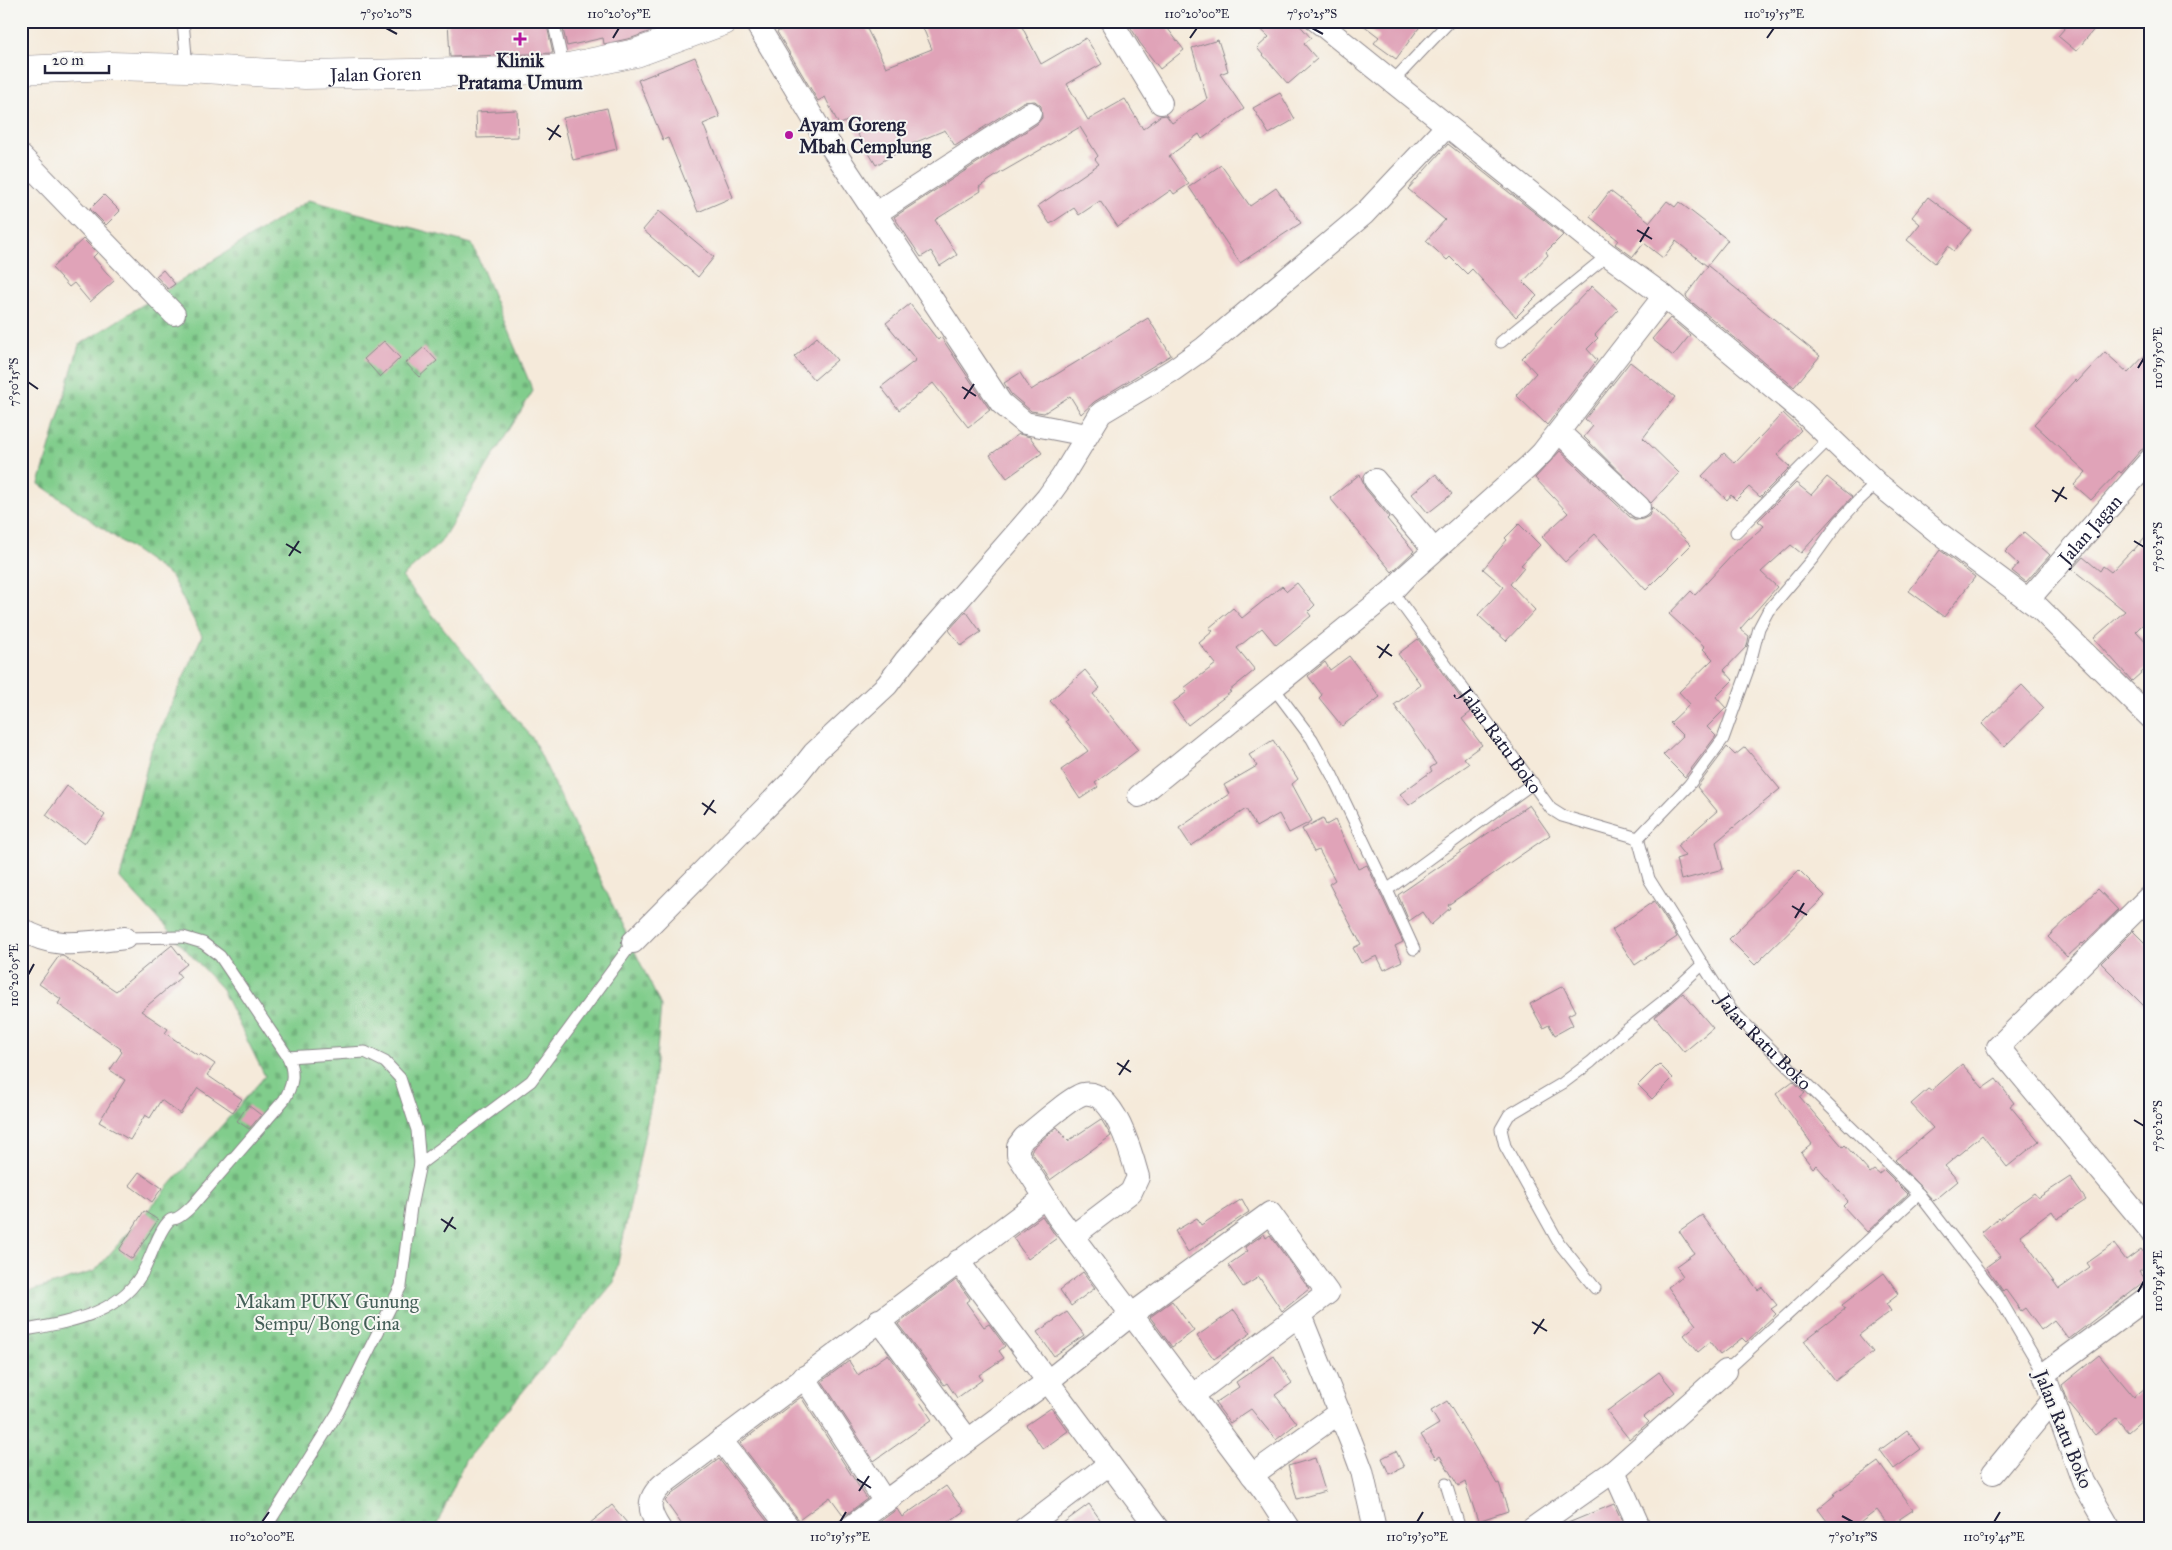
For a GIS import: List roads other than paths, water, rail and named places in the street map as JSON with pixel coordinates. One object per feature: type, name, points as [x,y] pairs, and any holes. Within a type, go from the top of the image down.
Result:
[{"type":"street","name":"Jalan Goren","points":[[21,70],[110,66],[187,68],[305,75],[519,71],[564,68],[636,53],[724,21]]},
{"type":"street","points":[[755,21],[822,133],[1001,403],[1025,423],[1087,435]]},
{"type":"street","points":[[1111,21],[1161,103]]},
{"type":"street","points":[[1317,21],[1608,255],[1664,296],[1804,413],[1878,483],[1940,534],[2028,600],[2151,718]]},
{"type":"street","points":[[875,214],[1030,113]]},
{"type":"street","points":[[633,942],[791,782],[814,753],[887,685],[905,661],[1047,498],[1062,477],[1101,412],[1186,361],[1364,214],[1447,126]]},
{"type":"street","points":[[21,156],[174,314]]},
{"type":"street","points":[[1139,796],[1392,591],[1434,550],[1528,467],[1559,432],[1664,296]]},
{"type":"street","points":[[1559,432],[1639,507]]},
{"type":"street","name":"Jalan Jagan","points":[[2028,600],[2151,460]]},
{"type":"street","points":[[1375,480],[1434,550]]},
{"type":"street","points":[[2151,894],[1998,1047],[2151,1231]]},
{"type":"street","points":[[21,929],[54,943],[66,944],[125,938]]},
{"type":"street","points":[[1073,1236],[1131,1192],[1138,1178],[1117,1119],[1108,1105],[1097,1097],[1084,1094],[1078,1096],[1024,1138],[1018,1146],[1021,1160],[1044,1198],[1252,1475],[1289,1529]]},
{"type":"street","points":[[660,1529],[653,1516],[651,1507],[654,1492],[879,1320],[1044,1198]]},
{"type":"street","points":[[848,1529],[1048,1381],[1131,1315],[1270,1212],[1328,1293],[1192,1396]]},
{"type":"street","points":[[958,1261],[1158,1529]]},
{"type":"street","points":[[2044,1374],[2151,1294]]},
{"type":"street","points":[[1300,1314],[1362,1471],[1376,1529]]},
{"type":"street","points":[[879,1320],[968,1440]]},
{"type":"street","points":[[1533,1528],[1614,1471],[1726,1371]]},
{"type":"street","name":"Jalan Ratu Boko","points":[[2044,1374],[2083,1482],[2110,1529]]},
{"type":"street","points":[[804,1377],[885,1502]]},
{"type":"street","points":[[1993,1472],[2054,1400]]},
{"type":"street","points":[[1252,1475],[1340,1412]]},
{"type":"street","points":[[721,1440],[790,1529]]},
{"type":"street","points":[[1024,1529],[1109,1464]]},
{"type":"street","points":[[1614,1471],[1640,1529]]},
{"type":"lane","points":[[183,21],[187,68]]},
{"type":"lane","points":[[553,21],[564,68]]},
{"type":"lane","points":[[1392,82],[1450,21]]},
{"type":"lane","points":[[1501,342],[1608,255]]},
{"type":"lane","points":[[1736,532],[1830,438]]},
{"type":"lane","points":[[1638,838],[1689,784],[1723,739],[1749,667],[1759,628],[1768,611],[1813,558],[1839,522],[1878,483]]},
{"type":"lane","name":"Jalan Ratu Boko","points":[[1392,591],[1548,805],[1556,813],[1638,838],[1649,879],[1732,1011],[1919,1194],[1998,1296],[2044,1374]]},
{"type":"lane","points":[[1273,687],[1312,739],[1332,776],[1414,949]]},
{"type":"lane","points":[[1386,890],[1533,783]]},
{"type":"lane","points":[[21,1331],[76,1320],[113,1304],[127,1294],[142,1273],[159,1237],[170,1220],[184,1214],[192,1206],[284,1100],[291,1088],[293,1076],[288,1057],[220,956],[203,943],[183,937],[125,938]]},
{"type":"lane","points":[[420,1164],[531,1081],[633,942]]},
{"type":"lane","points":[[1595,1288],[1559,1243],[1505,1146],[1502,1128],[1509,1115],[1563,1083],[1590,1062],[1662,1002],[1703,964]]},
{"type":"lane","points":[[265,1529],[338,1412],[401,1286],[411,1207],[420,1164],[417,1130],[400,1078],[385,1062],[365,1052],[288,1057]]},
{"type":"lane","points":[[1726,1371],[1919,1194]]},
{"type":"lane","points":[[1446,1484],[1460,1529]]},
{"type":"place","name":"Klinik Pratama Umum","points":[[520,39]]},
{"type":"place","name":"Ayam Goreng Mbah Cemplung","points":[[789,135]]},
{"type":"park label","name":"Makam PUKY Gunung Sempu/ Bong Cina","points":[[327,1312]]}]
